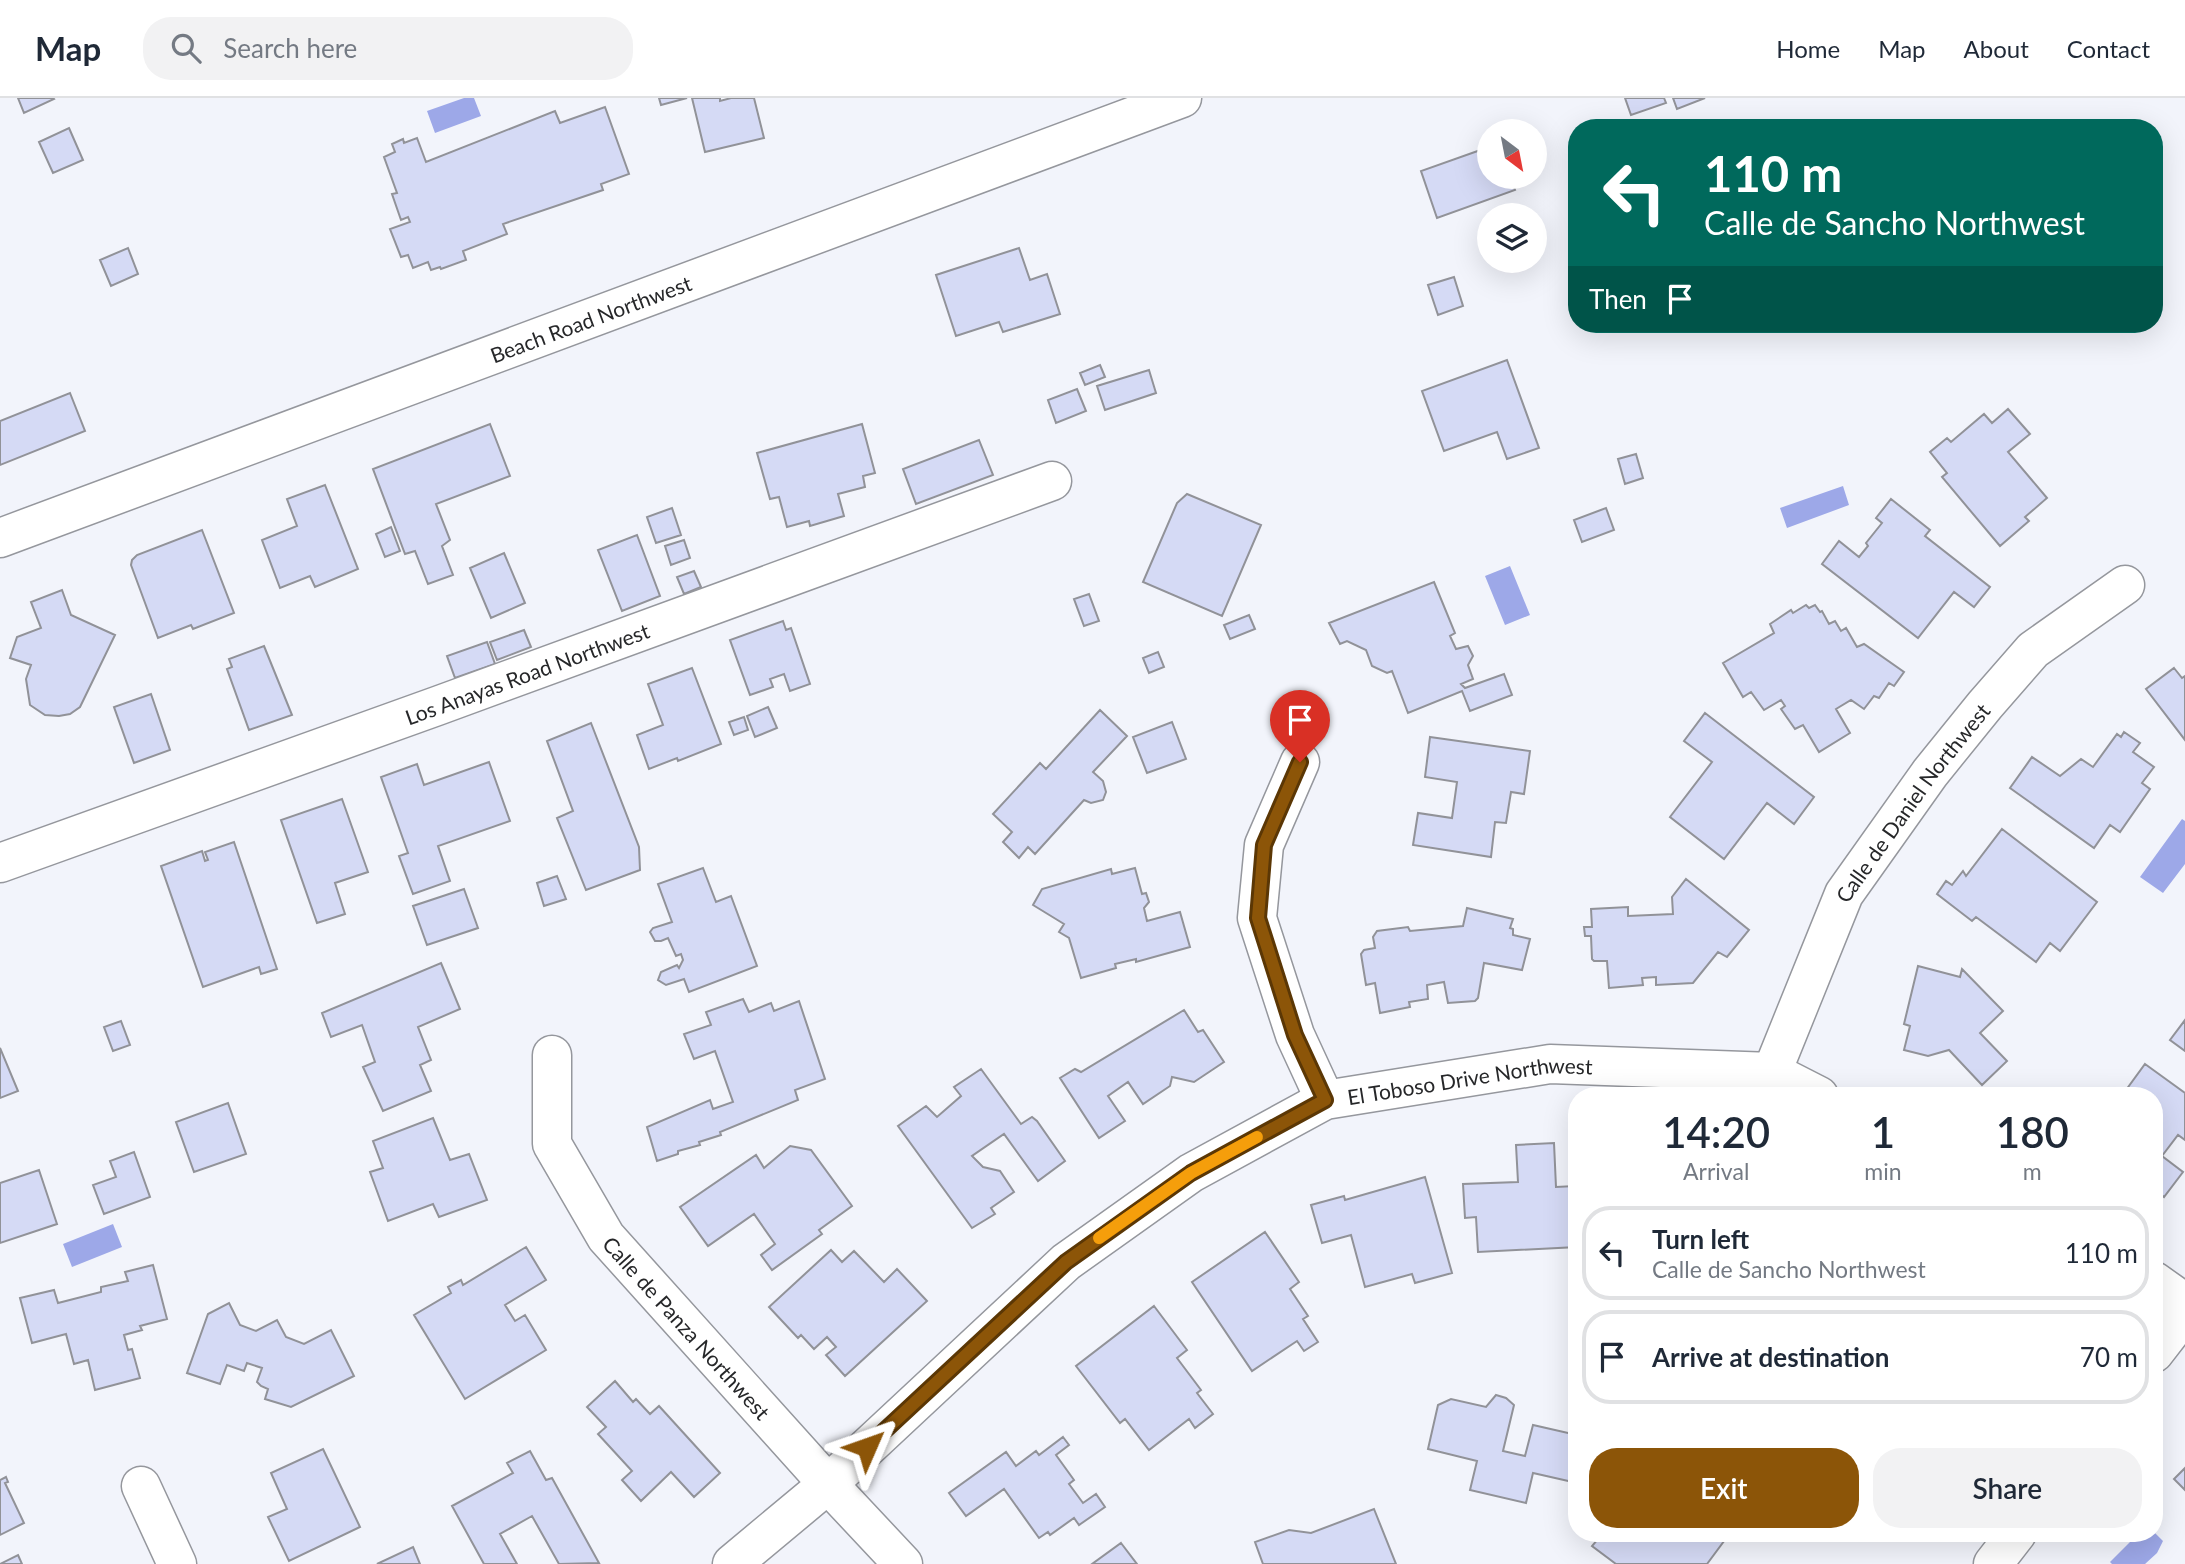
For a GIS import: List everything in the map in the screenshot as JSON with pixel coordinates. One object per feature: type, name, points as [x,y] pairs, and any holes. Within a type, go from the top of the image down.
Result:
[{"type":"street","name":"Beach Road Northwest","points":[[0,538],[1182,98]]},
{"type":"street","name":"Los Anayas Road Northwest","points":[[0,863],[1052,481]]},
{"type":"street","name":"Calle de Daniel Northwest","points":[[1772,1072],[1844,894],[1923,784],[1985,705],[2033,650],[2125,585]]},
{"type":"street","points":[[1300,762],[1264,845],[1258,918],[1295,1035],[1325,1100]]},
{"type":"street","name":"Calle de Panza Northwest","points":[[552,1055],[552,1144],[606,1237],[903,1564]]},
{"type":"street","name":"El Toboso Drive Northwest","points":[[732,1564],[828,1484],[1066,1262],[1191,1173],[1325,1100],[1550,1064],[1772,1072],[1801,1087]]},
{"type":"street","points":[[2163,1287],[2185,1303]]},
{"type":"street","points":[[2163,1341],[2185,1313]]},
{"type":"street","points":[[141,1486],[177,1564]]},
{"type":"street","points":[[1993,1564],[2010,1542]]},
{"type":"water","points":[[464,98],[474,98],[481,116],[435,133],[427,111]]},
{"type":"water","points":[[1843,486],[1849,505],[1787,528],[1780,508]]},
{"type":"water","points":[[1510,566],[1530,615],[1505,625],[1485,576]]},
{"type":"water","points":[[2182,819],[2185,821],[2185,864],[2163,893],[2140,877]]},
{"type":"water","points":[[113,1224],[122,1247],[72,1267],[63,1244]]},
{"type":"water","points":[[2130,1542],[2162,1542],[2157,1553],[2145,1564],[2110,1562]]},
{"type":"building","points":[[18,98],[53,98],[54,99],[24,113]]},
{"type":"building","points":[[659,98],[687,98],[661,105]]},
{"type":"building","points":[[692,98],[720,98],[720,101],[754,98],[764,138],[705,152]]},
{"type":"building","points":[[1625,98],[1664,98],[1666,103],[1631,115]]},
{"type":"building","points":[[1673,98],[1705,98],[1677,109]]},
{"type":"building","points":[[605,107],[629,174],[601,184],[603,190],[503,224],[507,234],[463,251],[466,260],[431,270],[428,262],[413,268],[408,255],[401,257],[390,229],[410,222],[408,217],[401,220],[392,194],[397,193],[384,157],[395,152],[392,144],[403,139],[404,143],[417,138],[426,162],[555,111],[560,123]]},
{"type":"building","points":[[69,128],[83,160],[53,173],[39,142]]},
{"type":"building","points":[[1477,151],[1477,189],[1515,190],[1437,218],[1421,171]]},
{"type":"building","points":[[128,248],[138,274],[111,286],[100,260]]},
{"type":"building","points":[[1019,248],[1030,280],[1047,274],[1060,314],[1003,332],[999,322],[956,336],[936,275]]},
{"type":"building","points":[[1454,277],[1463,306],[1438,315],[1428,285]]},
{"type":"building","points":[[1507,360],[1539,448],[1507,459],[1497,432],[1444,451],[1422,391]]},
{"type":"building","points":[[1100,365],[1105,377],[1085,385],[1080,373]]},
{"type":"building","points":[[1149,370],[1156,393],[1105,410],[1097,386]]},
{"type":"building","points":[[1077,389],[1086,411],[1056,423],[1048,400]]},
{"type":"building","points":[[70,393],[85,431],[0,465],[0,421]]},
{"type":"building","points":[[2008,409],[2030,434],[2008,452],[2047,498],[2025,517],[2029,521],[2000,546],[1942,477],[1947,473],[1930,452],[1947,438],[1951,442],[1984,414],[1992,423]]},
{"type":"building","points":[[490,424],[510,476],[436,504],[450,540],[442,546],[453,575],[428,584],[415,551],[405,554],[373,469]]},
{"type":"building","points":[[862,424],[875,473],[863,476],[865,487],[838,494],[844,516],[810,526],[809,521],[787,527],[779,497],[770,499],[757,453]]},
{"type":"building","points":[[979,440],[993,475],[916,504],[903,469]]},
{"type":"building","points":[[1636,454],[1643,478],[1625,484],[1618,459]]},
{"type":"building","points":[[325,485],[358,569],[315,587],[310,576],[280,588],[262,540],[297,526],[287,499]]},
{"type":"building","points":[[1187,494],[1261,525],[1222,616],[1143,582],[1177,503]]},
{"type":"building","points":[[1891,499],[1930,530],[1925,536],[1990,587],[1974,607],[1954,592],[1918,638],[1822,564],[1839,541],[1859,557],[1882,523],[1876,518]]},
{"type":"building","points":[[672,508],[681,535],[656,543],[647,517]]},
{"type":"building","points":[[1606,508],[1614,530],[1582,542],[1574,520]]},
{"type":"building","points":[[391,527],[400,551],[385,557],[376,534]]},
{"type":"building","points":[[202,530],[234,613],[193,629],[191,625],[158,638],[131,565],[132,560],[137,555]]},
{"type":"building","points":[[637,535],[660,596],[622,611],[598,550]]},
{"type":"building","points":[[684,540],[690,558],[671,565],[665,546]]},
{"type":"building","points":[[504,553],[525,603],[491,618],[470,568]]},
{"type":"building","points":[[694,571],[701,587],[684,594],[677,577]]},
{"type":"building","points":[[1434,582],[1455,633],[1450,636],[1456,649],[1468,646],[1473,656],[1468,665],[1473,679],[1461,684],[1465,688],[1504,674],[1512,695],[1470,711],[1462,691],[1408,713],[1392,671],[1387,673],[1372,666],[1366,650],[1347,641],[1340,644],[1329,623]]},
{"type":"building","points":[[62,590],[71,615],[115,635],[80,707],[70,714],[45,715],[30,705],[26,679],[31,665],[10,658],[17,637],[41,628],[31,602]]},
{"type":"building","points":[[1089,594],[1099,621],[1084,626],[1074,599]]},
{"type":"building","points":[[1806,605],[1809,608],[1815,605],[1829,624],[1835,621],[1841,631],[1846,628],[1857,647],[1864,644],[1904,672],[1894,686],[1889,683],[1879,698],[1874,696],[1864,709],[1851,700],[1836,709],[1850,733],[1819,752],[1803,725],[1795,729],[1781,709],[1785,706],[1781,700],[1764,710],[1751,692],[1743,697],[1723,663],[1774,633],[1770,624],[1791,610],[1793,613]]},
{"type":"building","points":[[1249,615],[1255,629],[1230,639],[1224,625]]},
{"type":"building","points":[[783,621],[786,630],[791,628],[810,684],[790,691],[784,674],[770,679],[773,687],[750,695],[730,640]]},
{"type":"building","points":[[524,630],[531,647],[497,660],[490,642]]},
{"type":"building","points":[[487,642],[495,664],[455,678],[447,656]]},
{"type":"building","points":[[264,646],[292,715],[249,730],[227,669],[232,667],[229,659]]},
{"type":"building","points":[[1158,652],[1164,667],[1149,673],[1143,658]]},
{"type":"building","points":[[692,668],[721,744],[649,769],[637,735],[663,725],[648,684]]},
{"type":"building","points":[[2174,668],[2182,678],[2185,676],[2185,740],[2146,689]]},
{"type":"building","points":[[151,694],[170,750],[134,763],[114,707]]},
{"type":"building","points":[[768,707],[777,728],[755,737],[747,716]]},
{"type":"building","points":[[1100,710],[1127,736],[1093,772],[1103,781],[1106,792],[1103,800],[1091,803],[1084,800],[1035,854],[1028,847],[1019,858],[1003,842],[1012,832],[993,814],[1040,763],[1046,769]]},
{"type":"building","points":[[1705,713],[1814,797],[1794,824],[1767,803],[1724,859],[1670,817],[1712,762],[1684,741]]},
{"type":"building","points":[[744,717],[748,730],[734,735],[729,722]]},
{"type":"building","points":[[1172,722],[1186,759],[1147,773],[1133,737]]},
{"type":"building","points":[[591,723],[639,847],[640,870],[586,890],[557,818],[573,811],[547,741]]},
{"type":"building","points":[[2124,732],[2140,743],[2133,752],[2154,767],[2142,783],[2150,789],[2120,832],[2110,825],[2094,848],[2010,788],[2032,757],[2060,776],[2081,759],[2093,767],[2117,734],[2121,737]]},
{"type":"building","points":[[1430,737],[1530,751],[1524,794],[1511,792],[1506,823],[1495,822],[1491,857],[1413,845],[1418,813],[1452,818],[1457,782],[1425,777]]},
{"type":"building","points":[[489,762],[510,821],[438,846],[450,881],[413,894],[399,856],[408,853],[381,777],[417,764],[424,785]]},
{"type":"building","points":[[342,799],[368,872],[335,883],[345,914],[317,923],[281,820]]},
{"type":"building","points":[[2002,829],[2097,902],[2060,951],[2050,943],[2036,962],[1976,917],[1972,921],[1937,894],[1946,881],[1952,885],[1963,871],[1966,876]]},
{"type":"building","points":[[234,842],[277,969],[261,974],[259,967],[203,987],[161,866],[202,851],[205,861],[208,860],[205,852]]},
{"type":"building","points":[[703,868],[716,902],[731,896],[757,966],[689,992],[684,979],[666,985],[658,980],[661,972],[677,965],[679,968],[683,960],[681,954],[676,956],[668,938],[655,941],[650,932],[653,928],[672,922],[658,884]]},
{"type":"building","points":[[1135,868],[1142,894],[1146,893],[1149,902],[1144,908],[1147,921],[1180,912],[1190,947],[1136,962],[1136,959],[1115,964],[1116,968],[1081,978],[1069,938],[1059,932],[1064,924],[1033,905],[1042,889],[1111,869],[1112,874]]},
{"type":"building","points":[[557,876],[566,899],[544,906],[537,883]]},
{"type":"building","points":[[1686,879],[1749,930],[1727,957],[1718,952],[1693,983],[1656,985],[1656,977],[1642,978],[1643,985],[1609,988],[1607,961],[1592,959],[1591,936],[1585,936],[1584,927],[1592,927],[1591,909],[1628,907],[1628,916],[1673,914],[1672,897]]},
{"type":"building","points":[[464,889],[478,928],[427,945],[413,906]]},
{"type":"building","points":[[1467,908],[1513,919],[1510,928],[1513,929],[1513,935],[1530,939],[1522,970],[1484,963],[1478,998],[1475,1001],[1448,1003],[1444,982],[1427,985],[1428,999],[1409,1002],[1410,1007],[1380,1013],[1375,983],[1366,985],[1361,954],[1364,950],[1375,948],[1373,937],[1377,931],[1408,927],[1410,931],[1463,926]]},
{"type":"building","points":[[441,963],[460,1009],[418,1027],[431,1060],[420,1065],[431,1091],[383,1111],[363,1067],[375,1062],[362,1025],[331,1037],[322,1013]]},
{"type":"building","points":[[1918,966],[1960,977],[1962,969],[2003,1011],[1980,1033],[2007,1061],[1982,1085],[1949,1050],[1928,1056],[1904,1050],[1910,1026],[1904,1024]]},
{"type":"building","points":[[743,999],[749,1012],[771,1003],[774,1011],[799,1001],[825,1079],[795,1090],[798,1100],[720,1132],[721,1135],[699,1142],[700,1145],[657,1161],[647,1127],[710,1100],[713,1109],[733,1102],[715,1051],[694,1059],[684,1034],[711,1025],[706,1012]]},
{"type":"building","points":[[1184,1010],[1198,1032],[1203,1030],[1224,1062],[1194,1082],[1172,1077],[1170,1086],[1143,1104],[1128,1082],[1108,1096],[1125,1121],[1099,1138],[1060,1078],[1075,1069],[1081,1072]]},
{"type":"building","points":[[2185,1020],[2185,1051],[2170,1040]]},
{"type":"building","points":[[121,1021],[130,1045],[113,1051],[104,1027]]},
{"type":"building","points":[[0,1048],[18,1091],[0,1098]]},
{"type":"building","points":[[2145,1064],[2185,1093],[2185,1140],[2178,1135],[2163,1155],[2163,1087],[2128,1087]]},
{"type":"building","points":[[981,1069],[1021,1124],[1032,1117],[1037,1121],[1065,1161],[1038,1181],[1004,1134],[972,1156],[983,1167],[1000,1171],[1014,1192],[991,1208],[995,1214],[972,1228],[898,1126],[926,1106],[937,1117],[961,1096],[954,1087]]},
{"type":"building","points":[[228,1103],[246,1154],[194,1172],[176,1122]]},
{"type":"building","points":[[433,1118],[450,1160],[469,1154],[487,1200],[439,1217],[433,1204],[388,1221],[370,1172],[383,1168],[373,1141]]},
{"type":"building","points":[[1554,1143],[1556,1187],[1568,1186],[1568,1247],[1478,1252],[1476,1217],[1465,1218],[1463,1184],[1518,1182],[1516,1145]]},
{"type":"building","points":[[790,1146],[811,1150],[852,1206],[819,1230],[822,1234],[772,1270],[761,1255],[775,1244],[754,1214],[708,1246],[680,1207],[756,1155],[764,1168]]},
{"type":"building","points":[[134,1152],[150,1197],[104,1214],[93,1185],[116,1177],[110,1161]]},
{"type":"building","points":[[2163,1157],[2183,1172],[2163,1196]]},
{"type":"building","points":[[39,1170],[57,1224],[0,1243],[0,1183]]},
{"type":"building","points":[[1425,1177],[1452,1273],[1415,1283],[1412,1274],[1365,1287],[1351,1235],[1322,1243],[1311,1205],[1344,1196],[1345,1200]]},
{"type":"building","points":[[1265,1232],[1299,1282],[1290,1289],[1308,1316],[1303,1319],[1318,1342],[1304,1351],[1297,1341],[1252,1371],[1192,1282]]},
{"type":"building","points":[[526,1247],[546,1280],[505,1305],[515,1321],[525,1315],[546,1350],[465,1399],[414,1315],[451,1293],[448,1287],[461,1280],[463,1285]]},
{"type":"building","points":[[831,1250],[842,1262],[854,1251],[884,1282],[897,1269],[927,1301],[845,1376],[826,1355],[836,1347],[827,1337],[814,1349],[801,1335],[798,1338],[769,1307]]},
{"type":"building","points":[[153,1265],[167,1319],[140,1326],[142,1330],[124,1335],[128,1350],[132,1349],[140,1378],[95,1390],[88,1360],[74,1364],[66,1334],[32,1343],[20,1298],[54,1290],[58,1303],[101,1292],[101,1287],[128,1281],[125,1272]]},
{"type":"building","points":[[229,1303],[240,1325],[256,1331],[277,1320],[286,1337],[304,1344],[331,1330],[354,1376],[291,1407],[265,1399],[268,1389],[257,1382],[262,1368],[247,1363],[244,1371],[227,1365],[220,1384],[187,1373],[208,1314]]},
{"type":"building","points":[[1154,1306],[1187,1350],[1177,1358],[1201,1390],[1197,1393],[1213,1414],[1195,1428],[1189,1419],[1149,1450],[1125,1419],[1120,1423],[1076,1366]]},
{"type":"building","points":[[615,1381],[633,1402],[636,1399],[650,1414],[659,1406],[720,1473],[694,1497],[671,1472],[641,1501],[622,1480],[632,1471],[598,1434],[606,1427],[587,1407]]},
{"type":"building","points":[[1496,1395],[1506,1398],[1514,1405],[1503,1451],[1525,1456],[1533,1425],[1568,1433],[1568,1481],[1533,1473],[1526,1503],[1470,1490],[1477,1461],[1428,1449],[1438,1405],[1451,1399],[1486,1407]]},
{"type":"building","points":[[1063,1437],[1069,1445],[1056,1455],[1074,1480],[1069,1484],[1083,1503],[1096,1494],[1105,1507],[1079,1525],[1074,1518],[1050,1535],[1048,1532],[1039,1538],[1004,1489],[966,1516],[949,1493],[1006,1452],[1016,1466],[1036,1451],[1039,1455]]},
{"type":"building","points":[[323,1449],[360,1527],[289,1561],[268,1517],[287,1509],[271,1473]]},
{"type":"building","points":[[530,1451],[546,1480],[552,1478],[599,1563],[559,1564],[532,1516],[500,1534],[517,1564],[484,1564],[452,1506],[513,1473],[507,1463]]},
{"type":"building","points":[[2185,1468],[2185,1490],[2174,1479]]},
{"type":"building","points":[[6,1477],[8,1482],[5,1483],[24,1523],[0,1535],[0,1480]]},
{"type":"building","points":[[1374,1509],[1396,1564],[1263,1564],[1255,1542],[1289,1530],[1311,1533]]},
{"type":"building","points":[[1595,1542],[1723,1542],[1707,1564],[1616,1564],[1592,1546]]},
{"type":"building","points":[[1121,1543],[1137,1564],[1092,1564]]},
{"type":"building","points":[[413,1547],[420,1564],[377,1564]]},
{"type":"building","points":[[18,1555],[22,1564],[0,1564]]},
{"type":"slow traffic","points":[[1099,1238],[1191,1173],[1257,1137]]},
{"type":"route","points":[[867,1447],[1066,1262],[1191,1173],[1325,1100],[1295,1035],[1258,918],[1264,845],[1300,762]]}]
